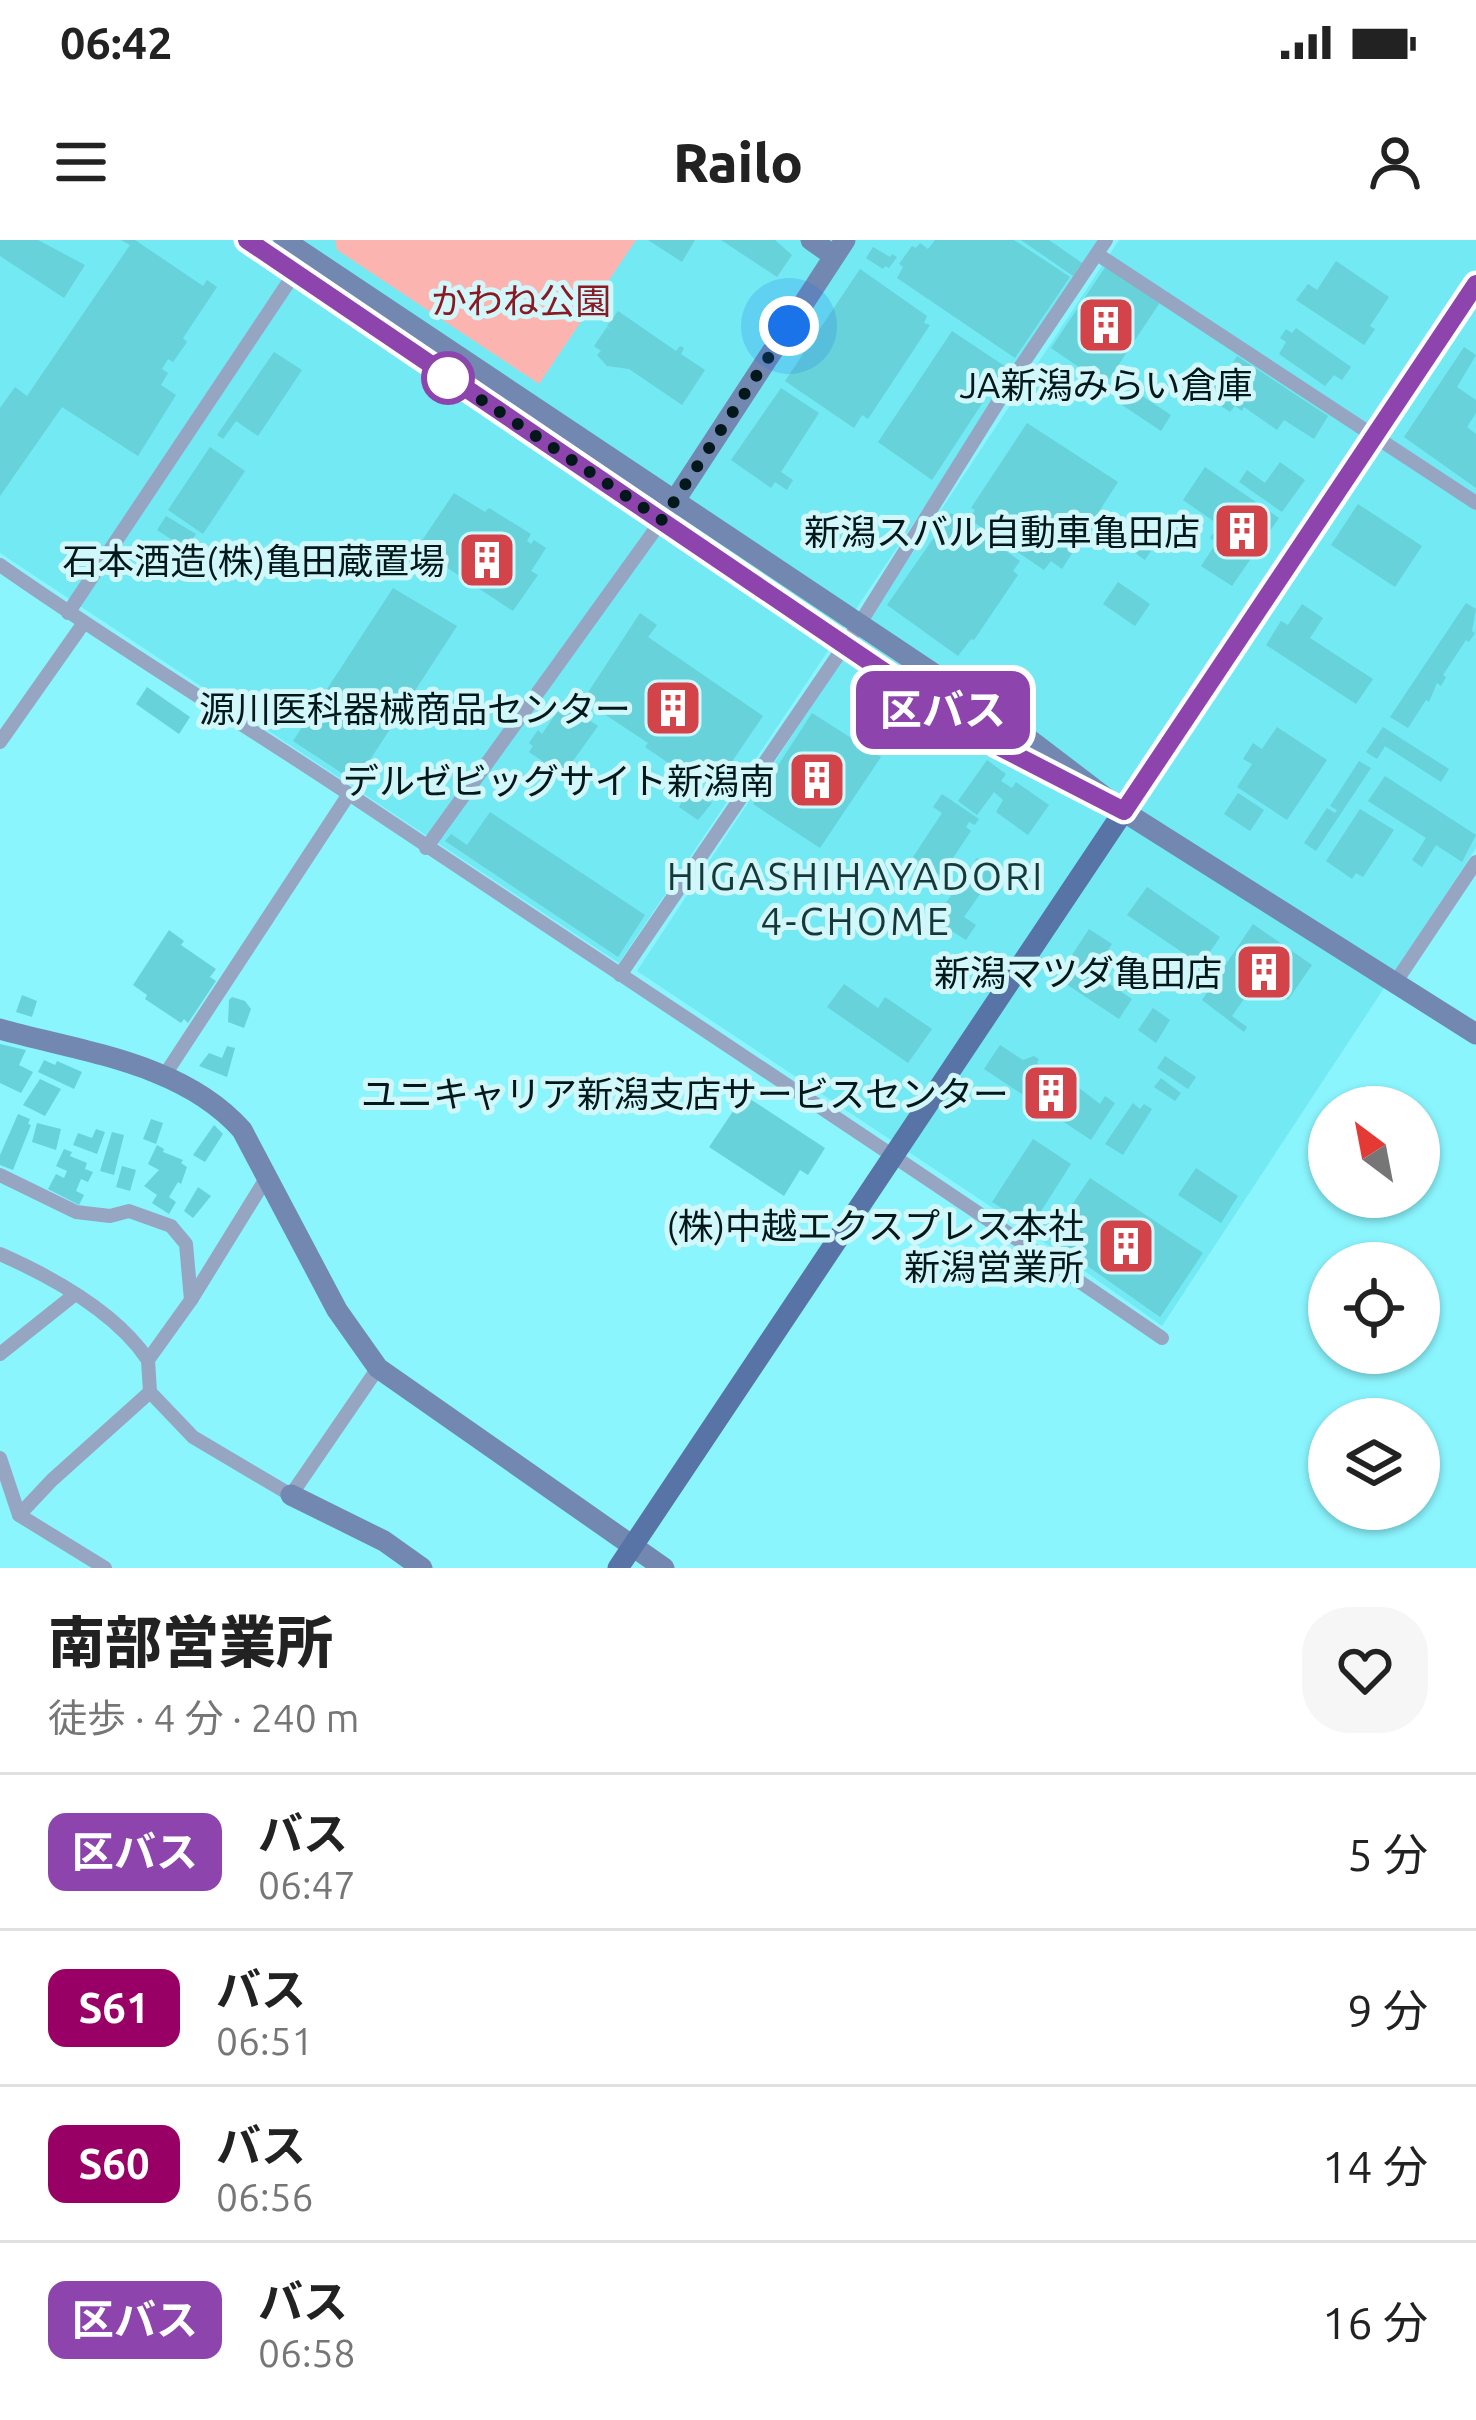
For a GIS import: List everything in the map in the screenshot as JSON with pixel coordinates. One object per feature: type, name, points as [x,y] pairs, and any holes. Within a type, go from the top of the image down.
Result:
[{"type":"main road","points":[[618,1568],[1476,284]]},
{"type":"street","points":[[247,240],[996,745],[1124,811]]},
{"type":"street","points":[[284,240],[312,248],[1009,724],[1124,811],[1476,1034]]},
{"type":"street","points":[[426,848],[676,500],[839,248],[811,240]]},
{"type":"street","points":[[620,975],[860,623],[1017,372],[1102,247],[1476,503]]},
{"type":"street","points":[[68,613],[312,248]]},
{"type":"street","points":[[0,566],[895,1154],[1162,1338]]},
{"type":"street","points":[[0,742],[83,624]]},
{"type":"street","points":[[164,1076],[349,794]]},
{"type":"street","points":[[1395,983],[1476,862]]},
{"type":"street","points":[[0,1029],[164,1076],[223,1108],[242,1130],[344,1322],[378,1368],[664,1568]]},
{"type":"street","points":[[0,1175],[76,1212],[110,1216],[129,1211],[171,1226],[186,1244],[191,1300]]},
{"type":"street","points":[[148,1360],[191,1300],[266,1177]]},
{"type":"street","points":[[0,1254],[37,1270],[136,1341],[148,1360],[150,1392],[193,1437],[290,1495],[384,1541],[422,1568]]},
{"type":"street","points":[[0,1354],[74,1295]]},
{"type":"street","points":[[290,1495],[378,1368]]},
{"type":"street","points":[[19,1516],[150,1392]]},
{"type":"street","points":[[0,1458],[19,1516],[105,1568]]},
{"type":"shaded area","points":[[0,240],[1103,240],[619,963],[0,553]]},
{"type":"shaded area","points":[[1119,240],[1476,240],[1476,848],[1320,1086],[1308,1086],[1308,1104],[1162,1326],[637,971]]},
{"type":"green space","name":"かわね公園","points":[[335,240],[636,240],[539,384],[337,250]]},
{"type":"building","points":[[0,240],[38,240],[85,265],[64,298],[0,256]]},
{"type":"building","points":[[121,240],[135,240],[203,286],[207,280],[217,287],[183,338],[187,342],[162,369],[168,373],[161,385],[176,395],[138,456],[62,407],[0,496],[0,408],[15,387],[27,396],[130,245]]},
{"type":"building","points":[[648,240],[695,240],[682,262]]},
{"type":"building","points":[[721,240],[775,240],[792,255],[777,277]]},
{"type":"building","points":[[935,240],[1014,240],[1070,277],[1015,358],[897,278],[903,267],[899,264],[912,246],[920,243],[928,249]]},
{"type":"building","points":[[1021,240],[1049,240],[1082,263],[1073,276]]},
{"type":"building","points":[[873,247],[897,257],[889,268],[866,258]]},
{"type":"building","points":[[1336,261],[1389,297],[1364,345],[1296,300],[1308,284],[1317,290]]},
{"type":"building","name":"JA新潟みらい倉庫","points":[[1106,266],[1161,301],[1105,385],[1051,348]]},
{"type":"building","points":[[860,269],[927,316],[924,323],[930,325],[868,419],[862,415],[854,428],[785,381]]},
{"type":"building","points":[[618,311],[676,351],[684,348],[681,354],[705,370],[682,405],[629,369],[607,366],[597,355],[601,351],[594,346],[607,327],[612,330],[607,326]]},
{"type":"building","points":[[1296,328],[1351,367],[1342,380],[1334,375],[1325,386],[1279,354],[1286,342],[1280,338],[1286,329],[1292,333]]},
{"type":"building","points":[[952,331],[1006,367],[932,480],[878,442]]},
{"type":"building","points":[[1464,347],[1476,355],[1457,387],[1476,400],[1476,413],[1467,427],[1476,434],[1476,488],[1404,437]]},
{"type":"building","points":[[274,352],[302,370],[258,436],[236,421],[223,439],[217,435]]},
{"type":"building","points":[[1237,356],[1328,416],[1314,439],[1284,420],[1277,430],[1244,407],[1242,411],[1235,406],[1230,412],[1205,395],[1215,380],[1220,383]]},
{"type":"building","points":[[781,388],[819,413],[781,472],[793,480],[787,490],[775,482],[771,488],[731,460]]},
{"type":"building","points":[[1133,390],[1171,415],[1161,431],[1122,405]]},
{"type":"building","points":[[1027,423],[1118,482],[1062,569],[1051,561],[1044,570],[969,519],[975,510],[971,508]]},
{"type":"building","points":[[210,447],[245,471],[203,534],[168,510]]},
{"type":"building","points":[[1280,462],[1305,480],[1282,512],[1239,482],[1247,470],[1265,483]]},
{"type":"building","name":"新潟スバル自動車亀田店","points":[[1205,467],[1279,518],[1232,586],[1201,566],[1217,542],[1210,538],[1219,525],[1183,500]]},
{"type":"building","name":"石本酒造(株)亀田蔵置場","points":[[454,493],[485,512],[489,508],[531,534],[527,541],[531,544],[534,540],[546,548],[531,571],[538,575],[513,611],[417,548]]},
{"type":"building","points":[[1358,504],[1422,546],[1395,587],[1331,545]]},
{"type":"building","points":[[951,513],[1020,561],[1013,571],[1018,575],[958,656],[887,605]]},
{"type":"building","points":[[166,516],[196,534],[186,549],[157,530]]},
{"type":"building","points":[[1126,518],[1144,530],[1129,549],[1112,537]]},
{"type":"building","points":[[1153,525],[1164,531],[1145,560],[1134,552]]},
{"type":"building","points":[[1118,582],[1150,604],[1135,626],[1103,604]]},
{"type":"building","points":[[393,588],[457,626],[354,781],[293,741]]},
{"type":"building","points":[[1466,603],[1476,609],[1475,633],[1408,728],[1390,717]]},
{"type":"building","points":[[1302,604],[1323,618],[1310,638],[1373,679],[1356,704],[1266,645],[1281,621],[1288,625]]},
{"type":"building","name":"源川医科器械商品センター","points":[[640,613],[657,625],[648,637],[763,716],[714,788],[676,762],[673,766],[645,747],[648,743],[583,700]]},
{"type":"building","points":[[147,687],[190,717],[179,734],[136,704]]},
{"type":"building","points":[[563,703],[598,726],[563,775],[529,752],[533,746],[529,743],[538,730],[542,734]]},
{"type":"building","name":"デルゼビッグサイト新潟南","points":[[812,713],[881,757],[820,848],[753,804]]},
{"type":"building","points":[[1277,727],[1327,760],[1287,820],[1237,787],[1252,764],[1243,759],[1253,743],[1262,749]]},
{"type":"building","points":[[1383,727],[1449,769],[1441,782],[1385,746],[1377,759],[1366,752]]},
{"type":"building","points":[[987,760],[1006,774],[1001,781],[1012,788],[1016,782],[1049,805],[1028,835],[996,812],[1003,800],[994,792],[977,815],[958,801]]},
{"type":"building","points":[[1359,761],[1371,768],[1316,851],[1304,843],[1327,808],[1335,813],[1330,806]]},
{"type":"building","points":[[1385,776],[1476,835],[1462,862],[1436,845],[1422,867],[1412,860],[1426,838],[1368,801]]},
{"type":"building","points":[[690,787],[712,803],[698,820],[679,807]]},
{"type":"building","points":[[1238,793],[1264,810],[1250,831],[1224,814]]},
{"type":"building","points":[[942,794],[979,819],[975,825],[969,822],[966,827],[971,831],[941,876],[913,857],[942,813],[933,807]]},
{"type":"building","points":[[1360,809],[1394,830],[1363,877],[1356,873],[1352,879],[1326,861]]},
{"type":"building","points":[[490,812],[645,915],[618,957],[445,841],[451,834],[467,845]]},
{"type":"building","points":[[977,858],[996,871],[964,917],[976,925],[966,940],[934,920]]},
{"type":"building","points":[[1147,887],[1220,937],[1201,965],[1127,915]]},
{"type":"building","name":"新潟マツダ亀田店","points":[[1253,924],[1312,965],[1288,1000],[1258,979],[1232,1016],[1247,1027],[1244,1032],[1202,1000]]},
{"type":"building","points":[[1089,929],[1112,944],[1093,973],[1132,999],[1119,1019],[1057,978]]},
{"type":"building","points":[[169,930],[184,941],[181,945],[216,969],[210,977],[216,981],[188,1023],[145,999],[147,995],[133,985]]},
{"type":"building","points":[[844,984],[878,1008],[885,997],[932,1029],[908,1063],[827,1007]]},
{"type":"building","points":[[22,995],[37,1001],[32,1017],[16,1012]]},
{"type":"building","points":[[232,997],[251,1009],[244,1028],[228,1022]]},
{"type":"building","points":[[1153,1008],[1170,1020],[1156,1043],[1138,1030]]},
{"type":"building","points":[[0,1044],[26,1050],[19,1065],[33,1072],[21,1093],[0,1083]]},
{"type":"building","name":"ユニキャリア新潟支店サービスセンター","points":[[1000,1045],[1023,1060],[1034,1056],[1037,1063],[1054,1075],[1057,1071],[1100,1104],[1105,1096],[1115,1103],[1091,1140],[984,1069]]},
{"type":"building","points":[[227,1046],[235,1048],[227,1077],[199,1066],[209,1053],[222,1058]]},
{"type":"building","points":[[1165,1056],[1196,1077],[1188,1089],[1157,1068]]},
{"type":"building","points":[[44,1060],[82,1072],[74,1089],[38,1072]]},
{"type":"building","points":[[1161,1078],[1181,1093],[1175,1101],[1154,1087]]},
{"type":"building","points":[[40,1079],[61,1089],[45,1116],[23,1105]]},
{"type":"building","points":[[744,1095],[825,1148],[808,1175],[800,1170],[784,1196],[709,1147]]},
{"type":"building","points":[[1133,1103],[1140,1109],[1144,1104],[1152,1109],[1123,1155],[1105,1144]]},
{"type":"building","points":[[18,1114],[30,1119],[31,1125],[13,1170],[0,1165],[0,1155]]},
{"type":"building","points":[[151,1119],[163,1123],[156,1144],[143,1139]]},
{"type":"building","points":[[37,1123],[61,1129],[56,1150],[32,1142]]},
{"type":"building","points":[[214,1125],[223,1134],[205,1162],[193,1155]]},
{"type":"building","points":[[96,1129],[105,1132],[97,1154],[73,1145],[78,1133],[92,1138]]},
{"type":"building","points":[[112,1132],[124,1135],[114,1175],[100,1171]]},
{"type":"building","points":[[1033,1139],[1071,1164],[1031,1227],[992,1202]]},
{"type":"building","points":[[157,1145],[187,1167],[181,1184],[169,1197],[176,1202],[169,1214],[152,1203],[157,1195],[144,1186],[159,1170],[148,1164]]},
{"type":"building","points":[[64,1149],[93,1172],[88,1182],[81,1179],[76,1191],[84,1195],[79,1205],[48,1189],[56,1174],[64,1178],[67,1171],[56,1166]]},
{"type":"building","points":[[122,1166],[136,1170],[130,1191],[116,1187]]},
{"type":"building","points":[[1196,1168],[1238,1196],[1221,1223],[1178,1195]]},
{"type":"building","name":"(株)中越エクスプレス本社 新潟営業所","points":[[1090,1178],[1203,1253],[1160,1317],[1049,1239]]},
{"type":"building","points":[[198,1187],[211,1196],[193,1218],[184,1211]]},
{"type":"bus line","name":"区バス","points":[[247,240],[996,745],[1124,811],[1476,284]]},
{"type":"place","name":"JA新潟みらい倉庫","points":[[1106,325]]},
{"type":"place","name":"新潟スバル自動車亀田店","points":[[1242,531]]},
{"type":"place","name":"石本酒造(株)亀田蔵置場","points":[[487,560]]},
{"type":"place","name":"源川医科器械商品センター","points":[[673,708]]},
{"type":"place","name":"デルゼビッグサイト新潟南","points":[[817,780]]},
{"type":"place","name":"新潟マツダ亀田店","points":[[1264,972]]},
{"type":"place","name":"ユニキャリア新潟支店サービスセンター","points":[[1051,1093]]},
{"type":"place","name":"(株)中越エクスプレス本社 新潟営業所","points":[[1126,1246]]},
{"type":"district","name":"HIGASHIHAYADORI 4-CHOME","points":[[856,898]]},
{"type":"route","points":[[448,378],[438,371],[662,520],[789,326]]}]
